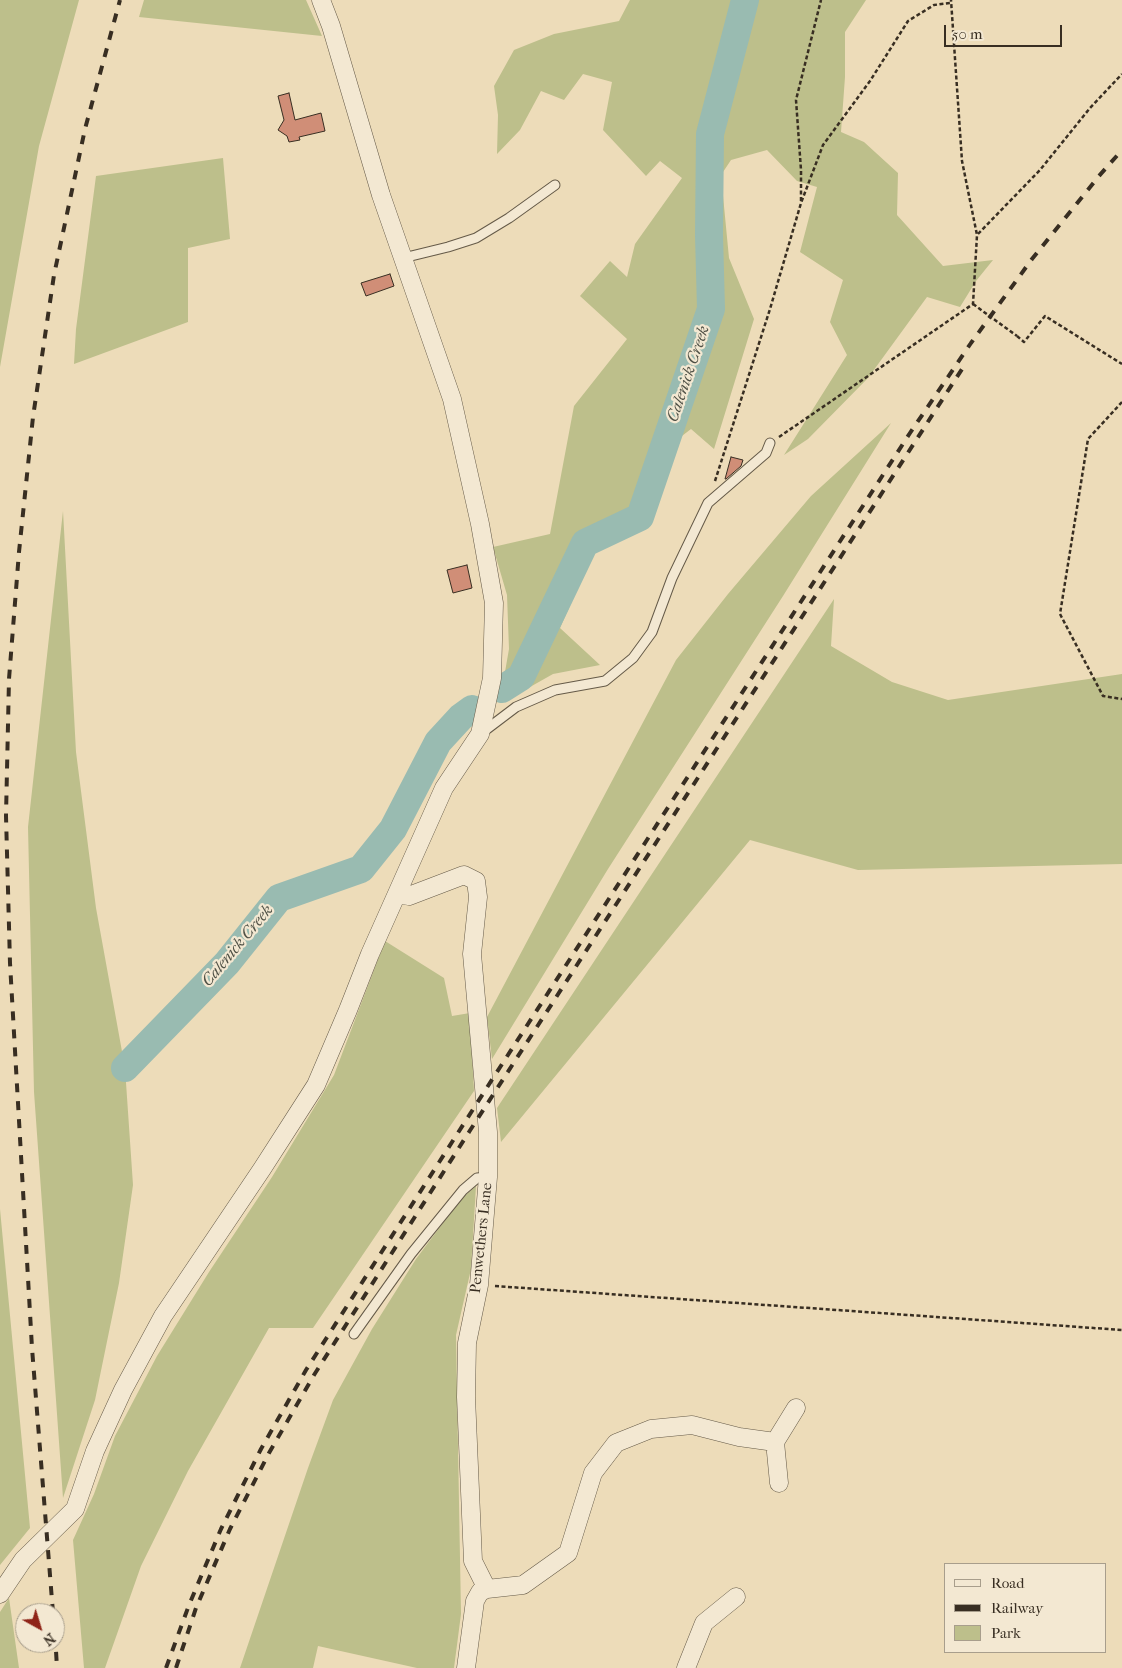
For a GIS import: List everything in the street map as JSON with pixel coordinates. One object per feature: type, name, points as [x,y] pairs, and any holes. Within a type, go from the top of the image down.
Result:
[{"type":"street","points":[[0,1594],[24,1560],[74,1509],[95,1451],[122,1390],[163,1316],[316,1085],[370,954],[444,788],[480,734],[492,678],[494,603],[480,524],[452,399],[382,195],[331,26],[320,0]]},
{"type":"street","name":"Penwethers Lane","points":[[397,894],[409,896],[464,875],[476,881],[478,897],[472,954],[488,1132],[488,1177],[479,1285],[467,1343],[466,1398],[473,1561],[487,1589]]},
{"type":"street","points":[[779,1483],[775,1442],[796,1408]]},
{"type":"street","points":[[466,1668],[471,1622],[475,1601],[480,1592],[487,1589],[523,1585],[568,1553],[593,1473],[616,1443],[651,1429],[692,1425],[739,1437],[775,1442]]},
{"type":"street","points":[[686,1668],[704,1623],[736,1597]]},
{"type":"lane","points":[[404,258],[476,238],[509,218],[555,185]]},
{"type":"lane","points":[[480,734],[516,707],[555,690],[605,681],[633,658],[652,632],[672,578],[708,503],[766,454],[770,443]]},
{"type":"lane","points":[[354,1334],[411,1254],[463,1190],[478,1178],[488,1177]]},
{"type":"path","points":[[801,203],[801,170],[796,100],[821,0]]},
{"type":"path","points":[[708,503],[770,309],[801,203],[823,145],[870,81],[908,21],[934,5],[950,2],[962,161],[977,235],[973,304]]},
{"type":"path","points":[[977,235],[1040,170],[1090,108],[1122,74]]},
{"type":"path","points":[[973,304],[1024,342],[1045,316],[1122,364]]},
{"type":"path","points":[[770,443],[973,304]]},
{"type":"path","points":[[1122,402],[1088,439],[1060,614],[1102,696],[1122,699]]},
{"type":"path","points":[[479,1285],[1122,1330]]},
{"type":"green space","points":[[0,0],[79,0],[39,146],[0,367]]},
{"type":"green space","points":[[144,0],[306,0],[322,36],[139,17]]},
{"type":"green space","points":[[630,0],[866,0],[845,32],[845,77],[841,132],[864,142],[898,173],[897,215],[943,266],[993,260],[976,281],[960,307],[927,297],[868,378],[808,439],[784,455],[847,355],[830,322],[843,280],[800,252],[817,187],[797,181],[767,150],[731,160],[721,175],[729,258],[754,319],[714,449],[691,429],[678,439],[653,513],[621,531],[593,554],[560,628],[600,665],[553,674],[507,700],[502,689],[509,649],[507,595],[493,547],[550,534],[574,406],[627,339],[580,296],[610,261],[627,277],[635,244],[682,178],[660,161],[646,176],[603,130],[612,82],[583,74],[564,100],[541,91],[520,130],[497,154],[498,115],[494,86],[514,50],[554,34],[619,21]]},
{"type":"green space","points":[[223,158],[230,239],[188,248],[188,322],[74,364],[76,329],[96,176]]},
{"type":"green space","points":[[891,423],[608,869],[492,1059],[487,1017],[676,660],[728,594],[811,496]]},
{"type":"green space","points":[[63,511],[76,752],[96,908],[125,1068],[133,1185],[119,1283],[95,1400],[63,1498],[34,1092],[28,827]]},
{"type":"green space","points":[[834,599],[831,646],[892,682],[948,700],[1122,674],[1122,864],[858,870],[750,840],[501,1142],[497,1108]]},
{"type":"green space","points":[[385,941],[444,978],[452,1016],[470,1013],[474,1091],[313,1328],[269,1328],[188,1471],[141,1566],[105,1668],[84,1668],[73,1540],[94,1494],[115,1436],[157,1356],[209,1272],[272,1177],[334,1075]]},
{"type":"green space","points":[[476,1186],[471,1269],[456,1335],[461,1614],[454,1668],[417,1668],[318,1646],[313,1668],[240,1668],[333,1400],[372,1329],[416,1259],[461,1199]]},
{"type":"green space","points":[[0,1209],[30,1528],[0,1565]]},
{"type":"green space","points":[[9,1598],[15,1653],[17,1653],[19,1668],[0,1668],[0,1612]]},
{"type":"building","points":[[289,93],[295,120],[321,113],[325,131],[299,137],[300,140],[289,142],[287,136],[278,130],[284,120],[278,96]]},
{"type":"building","points":[[390,274],[394,286],[366,296],[361,283]]},
{"type":"building","points":[[731,457],[743,460],[741,466],[725,479]]},
{"type":"building","points":[[467,565],[472,588],[453,593],[447,570]]},
{"type":"waterway","name":"Calenick Creek","points":[[502,689],[521,677],[585,543],[640,517],[711,309],[709,235],[710,134],[745,0]]},
{"type":"waterway","name":"Calenick Creek","points":[[125,1068],[227,963],[279,898],[361,869],[393,829],[438,742],[461,717],[472,709]]},
{"type":"railway","points":[[52,1603],[32,1348],[10,963],[6,816],[9,679],[19,552],[33,417],[54,275],[85,129],[120,0]]},
{"type":"railway","points":[[166,1668],[189,1605],[221,1529],[261,1449],[306,1370],[910,433],[971,343],[1032,259],[1122,150]]},
{"type":"railway","points":[[176,1668],[196,1608],[230,1529],[269,1453],[314,1375],[964,366]]},
{"type":"railway","points":[[56,1653],[57,1668]]}]
